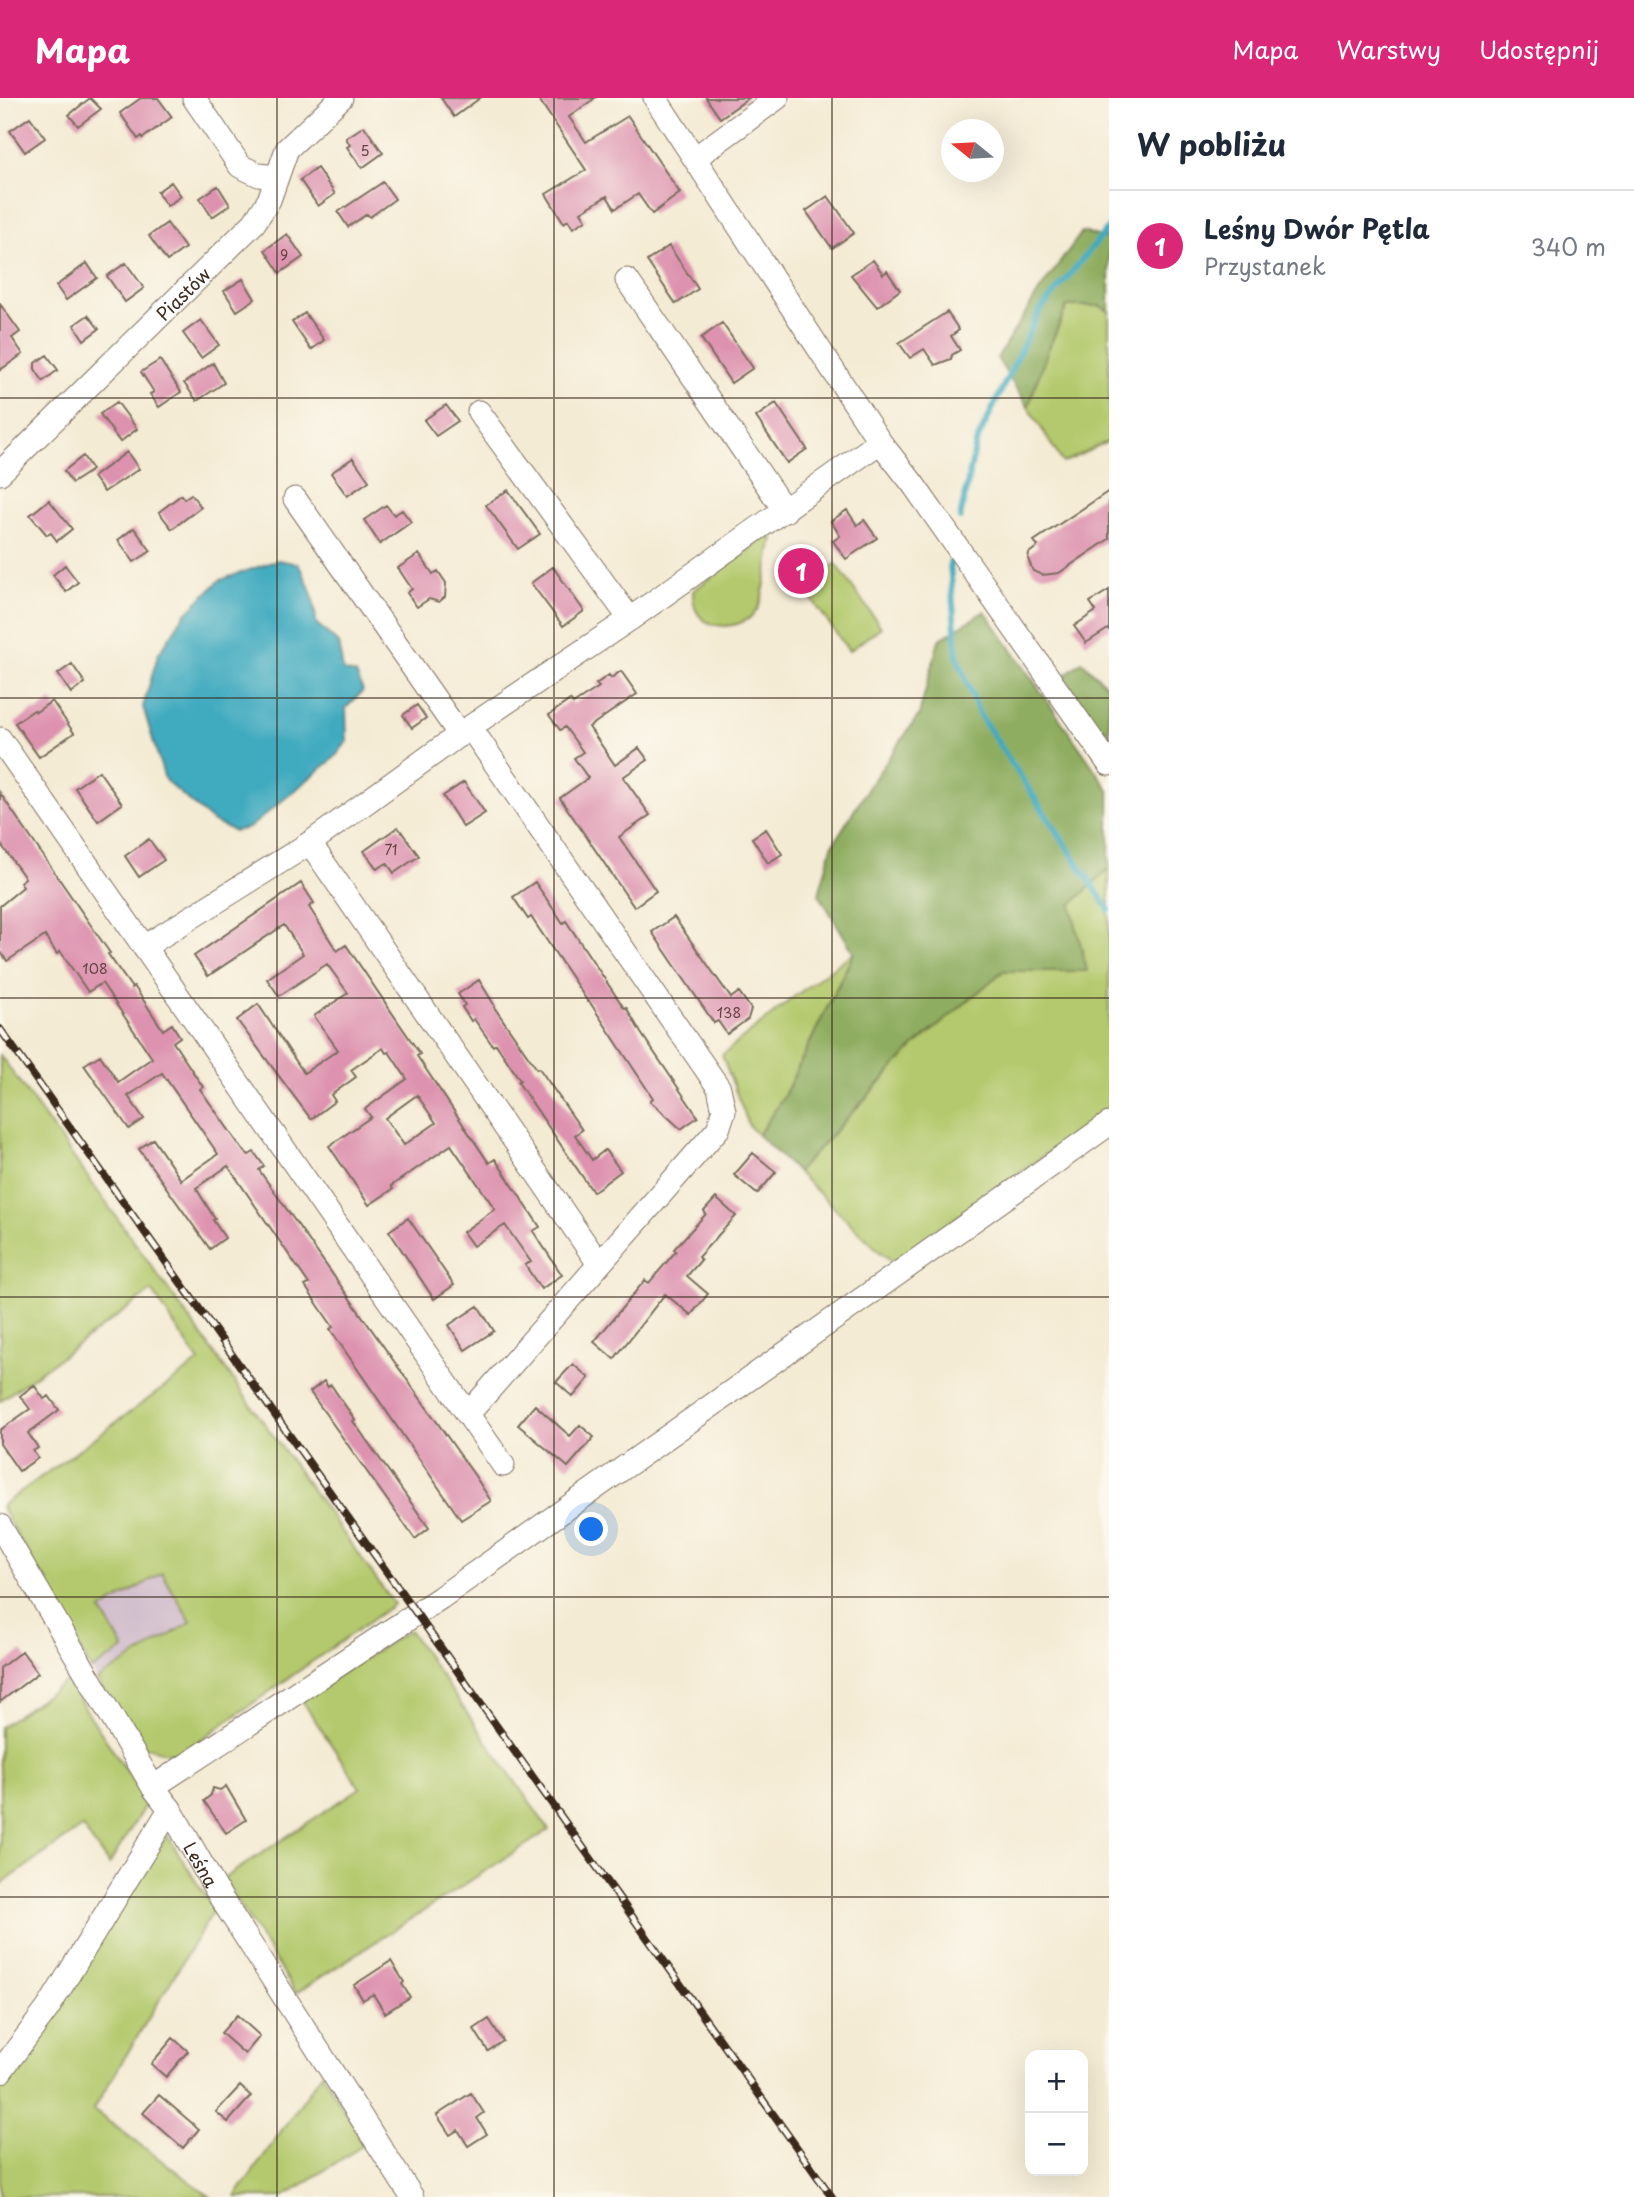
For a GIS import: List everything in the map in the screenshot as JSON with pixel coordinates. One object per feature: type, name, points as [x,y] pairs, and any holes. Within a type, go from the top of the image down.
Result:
[{"type":"street","points":[[194,98],[240,166],[258,175],[276,177]]},
{"type":"street","name":"Piastów","points":[[0,473],[254,223],[269,200],[287,149],[341,98]]},
{"type":"street","points":[[654,98],[880,442],[1109,764]]},
{"type":"street","points":[[695,158],[777,98]]},
{"type":"street","points":[[627,279],[785,510]]},
{"type":"street","points":[[479,412],[630,619]]},
{"type":"street","points":[[144,947],[310,843],[465,731],[630,619],[880,442]]},
{"type":"street","points":[[295,499],[465,731],[719,1087],[724,1111],[718,1129],[468,1414]]},
{"type":"street","points":[[0,739],[503,1465]]},
{"type":"street","points":[[310,843],[599,1264]]},
{"type":"street","points":[[153,1787],[440,1598],[1109,1124]]},
{"type":"street","name":"Leśna","points":[[0,1526],[221,1898],[412,2197]]},
{"type":"street","points":[[0,2072],[48,2008],[170,1809]]},
{"type":"shaded area","points":[[161,1572],[191,1622],[97,1680],[91,1670],[101,1610]]},
{"type":"green space","points":[[1082,232],[1109,239],[1109,311],[1100,306],[1067,306],[1028,407],[997,358],[1040,290]]},
{"type":"green space","points":[[1067,306],[1100,306],[1109,311],[1109,441],[1063,463],[1028,407]]},
{"type":"green space","points":[[768,535],[773,539],[765,584],[761,601],[753,615],[728,626],[719,626],[703,619],[695,607],[693,591]]},
{"type":"green space","points":[[836,564],[881,627],[849,651],[803,587]]},
{"type":"green space","points":[[985,611],[1109,790],[1109,868],[1071,905],[1087,971],[1003,971],[913,1047],[797,1172],[758,1135],[783,1098],[854,953],[819,894],[832,846],[919,715],[939,640]]},
{"type":"green space","points":[[1082,661],[1109,688],[1109,744],[1063,677]]},
{"type":"green space","points":[[1109,868],[1109,1109],[894,1262],[880,1252],[797,1172],[913,1047],[1003,971],[1086,971],[1071,905]]},
{"type":"green space","points":[[854,952],[783,1098],[758,1135],[749,1126],[722,1055]]},
{"type":"green space","points":[[0,1055],[394,1604],[178,1756],[138,1745],[97,1680],[191,1622],[162,1573],[101,1610],[124,1649],[91,1670],[1,1506],[199,1362],[152,1291],[0,1401]]},
{"type":"green space","points":[[409,1630],[549,1830],[296,1993],[223,1879],[360,1788],[301,1699]]},
{"type":"green space","points":[[67,1681],[147,1802],[109,1865],[82,1827],[0,1885],[0,1727]]},
{"type":"green space","points":[[167,1835],[214,1910],[93,2110],[211,2197],[0,2197],[0,2084]]},
{"type":"green space","points":[[322,2073],[365,2144],[283,2197],[235,2197]]},
{"type":"water","points":[[278,560],[298,564],[311,592],[316,623],[339,644],[343,671],[356,674],[363,691],[346,708],[347,742],[334,758],[249,828],[234,831],[213,822],[165,780],[143,707],[158,655],[185,614],[220,580]]},
{"type":"building","points":[[90,98],[101,109],[78,126],[69,115]]},
{"type":"building","points":[[141,98],[158,98],[172,117],[138,139],[120,113]]},
{"type":"building","points":[[441,98],[480,98],[454,117]]},
{"type":"building","points":[[538,98],[595,98],[569,117],[586,142],[628,116],[680,193],[652,214],[638,194],[615,209],[607,196],[581,212],[586,220],[573,228],[568,220],[564,223],[546,194],[586,170]]},
{"type":"building","points":[[706,98],[749,98],[720,118]]},
{"type":"building","points":[[30,117],[45,138],[25,152],[10,131]]},
{"type":"building","points":[[364,126],[383,153],[362,168],[347,147],[350,145],[346,138]]},
{"type":"building","points":[[317,168],[335,194],[318,206],[300,180]]},
{"type":"building","points":[[171,182],[181,196],[167,206],[157,192]]},
{"type":"building","points":[[383,182],[395,199],[370,217],[367,214],[348,227],[338,212]]},
{"type":"building","points":[[218,186],[230,205],[212,217],[200,198]]},
{"type":"building","points":[[828,196],[854,233],[832,248],[806,211]]},
{"type":"building","points":[[167,223],[185,248],[167,261],[149,236]]},
{"type":"building","points":[[287,234],[303,257],[280,273],[265,250]]},
{"type":"building","points":[[669,246],[698,289],[676,304],[647,261]]},
{"type":"building","points":[[873,260],[883,274],[887,271],[900,290],[877,307],[851,275]]},
{"type":"building","points":[[87,263],[97,278],[66,300],[56,286]]},
{"type":"building","points":[[126,263],[144,288],[125,302],[107,276]]},
{"type":"building","points":[[243,279],[255,299],[237,311],[224,291]]},
{"type":"building","points":[[0,304],[20,332],[12,338],[23,354],[0,370]]},
{"type":"building","points":[[947,312],[959,330],[951,336],[960,350],[952,355],[951,359],[935,365],[924,349],[910,358],[899,343]]},
{"type":"building","points":[[305,313],[324,340],[311,350],[292,322]]},
{"type":"building","points":[[88,315],[99,329],[84,340],[74,325]]},
{"type":"building","points":[[201,320],[219,345],[201,358],[183,333]]},
{"type":"building","points":[[722,323],[753,368],[731,383],[701,338]]},
{"type":"building","points":[[47,355],[58,370],[43,381],[35,369],[35,363]]},
{"type":"building","points":[[160,360],[181,392],[159,407],[150,394],[154,392],[141,372]]},
{"type":"building","points":[[213,363],[224,383],[197,401],[184,383]]},
{"type":"building","points":[[117,402],[137,429],[120,442],[100,414]]},
{"type":"building","points":[[776,403],[807,449],[787,463],[756,417]]},
{"type":"building","points":[[446,405],[458,421],[436,436],[424,420]]},
{"type":"building","points":[[127,452],[139,469],[104,492],[93,477]]},
{"type":"building","points":[[83,456],[92,470],[72,483],[64,471]]},
{"type":"building","points":[[353,458],[369,481],[347,496],[331,473]]},
{"type":"building","points":[[508,490],[540,534],[518,549],[486,505]]},
{"type":"building","points":[[1109,491],[1109,539],[1059,573],[1042,575],[1033,571],[1028,559],[1029,553],[1038,546],[1034,541]]},
{"type":"building","points":[[191,494],[201,507],[172,529],[159,512],[181,495],[184,499]]},
{"type":"building","points":[[49,500],[72,529],[57,541],[51,533],[47,535],[30,515]]},
{"type":"building","points":[[386,505],[394,515],[402,510],[411,522],[380,544],[364,520]]},
{"type":"building","points":[[847,510],[857,525],[864,520],[877,538],[846,559],[833,541],[840,536],[831,521]]},
{"type":"building","points":[[134,528],[151,551],[134,562],[118,540]]},
{"type":"building","points":[[419,554],[433,574],[438,571],[446,583],[445,597],[439,602],[429,599],[417,607],[407,593],[412,589],[398,568]]},
{"type":"building","points":[[65,565],[78,582],[66,592],[53,575]]},
{"type":"building","points":[[553,567],[584,611],[563,626],[531,583]]},
{"type":"building","points":[[1109,590],[1109,631],[1108,629],[1086,643],[1074,626],[1096,611],[1090,602]]},
{"type":"building","points":[[72,664],[85,683],[71,693],[58,674]]},
{"type":"building","points":[[621,671],[637,694],[589,727],[615,765],[639,748],[648,760],[623,777],[650,815],[619,837],[656,891],[634,907],[560,798],[588,778],[574,758],[583,752],[565,727],[560,730],[549,715],[570,700],[573,704],[599,687],[596,684],[609,675],[611,678]]},
{"type":"building","points":[[52,701],[74,733],[39,757],[15,723]]},
{"type":"building","points":[[417,705],[426,718],[412,728],[403,715]]},
{"type":"building","points":[[99,771],[122,804],[98,821],[75,788]]},
{"type":"building","points":[[464,782],[485,813],[463,827],[443,796]]},
{"type":"building","points":[[0,793],[110,953],[108,954],[132,988],[134,986],[163,1030],[172,1024],[180,1037],[173,1042],[203,1087],[200,1089],[243,1150],[249,1155],[254,1152],[264,1166],[259,1170],[491,1501],[461,1520],[330,1329],[333,1327],[305,1286],[309,1284],[228,1166],[196,1188],[225,1238],[210,1249],[139,1149],[153,1139],[181,1180],[218,1154],[162,1073],[128,1096],[144,1119],[129,1129],[84,1065],[100,1055],[118,1082],[152,1058],[102,983],[88,992],[60,951],[57,954],[45,936],[7,961],[0,951],[0,906],[23,887],[20,882],[25,878],[0,843]]},
{"type":"building","points":[[398,827],[419,856],[394,873],[387,863],[377,869],[364,851]]},
{"type":"building","points":[[766,829],[782,854],[768,863],[752,838]]},
{"type":"building","points":[[149,839],[164,860],[139,877],[125,856]]},
{"type":"building","points":[[535,882],[563,923],[566,921],[624,1008],[626,1007],[698,1117],[681,1129],[650,1101],[653,1098],[589,1001],[531,917],[528,919],[513,897]]},
{"type":"building","points":[[301,883],[314,903],[309,907],[337,951],[346,945],[489,1163],[495,1159],[540,1227],[533,1231],[562,1275],[541,1289],[525,1265],[531,1262],[505,1225],[473,1246],[463,1232],[495,1209],[451,1145],[391,1186],[393,1189],[369,1205],[329,1146],[371,1117],[365,1109],[407,1079],[389,1052],[386,1053],[383,1048],[351,1070],[356,1077],[331,1095],[335,1101],[311,1119],[237,1020],[258,1004],[304,1073],[338,1050],[314,1016],[348,993],[327,964],[279,996],[267,979],[303,954],[284,925],[208,976],[194,956]],"holes":[[[417,1095],[436,1123],[404,1145],[385,1118]]]},
{"type":"building","points":[[674,917],[731,998],[739,992],[751,1009],[748,1019],[727,1034],[718,1021],[714,1023],[652,932]]},
{"type":"building","points":[[479,980],[494,1007],[582,1130],[575,1135],[592,1160],[605,1150],[621,1171],[593,1192],[518,1082],[520,1080],[496,1044],[493,1046],[462,1007],[465,1005],[458,994]]},
{"type":"building","points":[[753,1153],[776,1172],[757,1194],[734,1175]]},
{"type":"building","points":[[716,1198],[736,1216],[698,1257],[701,1260],[687,1276],[708,1294],[691,1315],[665,1294],[614,1359],[594,1342],[645,1280],[649,1283]]},
{"type":"building","points":[[408,1218],[454,1285],[434,1299],[389,1231]]},
{"type":"building","points":[[478,1306],[494,1331],[465,1350],[449,1325]]},
{"type":"building","points":[[573,1364],[589,1378],[573,1397],[556,1382]]},
{"type":"building","points":[[324,1381],[328,1387],[331,1385],[355,1420],[353,1421],[429,1528],[415,1539],[310,1392]]},
{"type":"building","points":[[34,1385],[44,1399],[49,1396],[59,1410],[28,1433],[38,1448],[33,1451],[38,1458],[19,1471],[0,1444],[0,1430],[30,1409],[20,1396]]},
{"type":"building","points":[[535,1405],[570,1436],[580,1425],[594,1437],[568,1467],[518,1425]]},
{"type":"building","points":[[22,1651],[38,1673],[0,1702],[0,1668]]},
{"type":"building","points":[[226,1786],[246,1820],[226,1833],[204,1801],[211,1795],[213,1788],[220,1790]]},
{"type":"building","points":[[391,1961],[410,1997],[385,2013],[373,1994],[363,2000],[354,1985]]},
{"type":"building","points":[[237,2015],[260,2036],[245,2054],[221,2033]]},
{"type":"building","points":[[489,2019],[503,2041],[488,2051],[474,2029]]},
{"type":"building","points":[[173,2038],[188,2051],[166,2077],[151,2064]]},
{"type":"building","points":[[240,2086],[251,2096],[228,2122],[216,2112]]},
{"type":"building","points":[[471,2093],[484,2113],[477,2118],[487,2134],[468,2146],[458,2130],[450,2135],[437,2115]]},
{"type":"building","points":[[159,2095],[199,2129],[183,2148],[143,2113]]},
{"type":"waterway","points":[[960,518],[976,443],[1039,312],[1109,227]]},
{"type":"waterway","points":[[950,563],[957,656],[979,714],[1109,910]]},
{"type":"railway","points":[[0,1029],[832,2197]]},
{"type":"place","name":"Leśny Dwór Pętla","points":[[801,571]]}]
